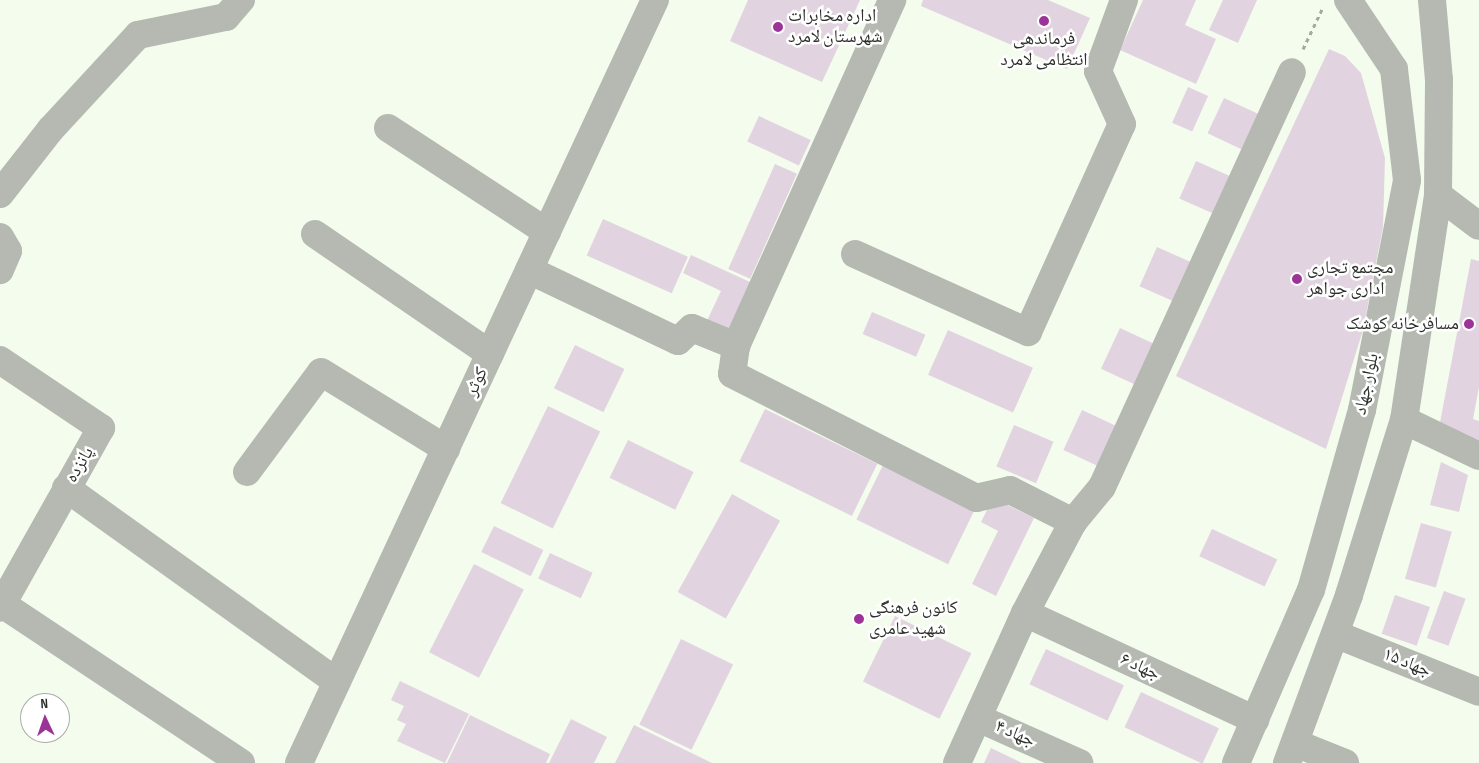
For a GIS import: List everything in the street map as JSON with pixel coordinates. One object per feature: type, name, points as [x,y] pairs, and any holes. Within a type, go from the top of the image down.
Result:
[{"type":"street","points":[[0,194],[51,129],[138,35],[226,17],[241,0]]},
{"type":"street","name":"کوثر","points":[[299,763],[655,0]]},
{"type":"street","points":[[892,0],[736,346],[732,374],[976,498],[1010,490],[1073,522]]},
{"type":"street","points":[[855,254],[1028,332],[1122,124],[1098,71],[1124,0]]},
{"type":"street","name":"بلوار جهاد","points":[[1236,763],[1311,590],[1360,420],[1407,180],[1394,69],[1348,0]]},
{"type":"street","points":[[1345,763],[1291,753],[1335,634],[1404,420],[1438,195],[1439,80],[1432,0]]},
{"type":"street","points":[[956,763],[1025,613],[1073,522],[1102,487],[1292,72]]},
{"type":"street","points":[[388,128],[547,232]]},
{"type":"street","points":[[1438,195],[1479,226]]},
{"type":"street","points":[[315,234],[490,354]]},
{"type":"street","points":[[0,237],[8,251],[0,270]]},
{"type":"street","points":[[529,270],[678,341],[692,328],[736,346]]},
{"type":"street","name":"پانزده","points":[[0,360],[101,428],[1,606]]},
{"type":"street","points":[[247,472],[321,372],[446,449]]},
{"type":"street","points":[[1404,420],[1479,456]]},
{"type":"street","points":[[66,488],[337,682]]},
{"type":"street","points":[[1,606],[241,763]]},
{"type":"street","name":"جهاد ۶","points":[[1025,613],[1255,720]]},
{"type":"street","name":"جهاد ۱۵","points":[[1335,634],[1479,692]]},
{"type":"street","name":"جهاد ۴","points":[[978,718],[1079,763]]},
{"type":"path","points":[[1292,72],[1327,0]]},
{"type":"building","points":[[748,0],[860,0],[822,82],[730,41]]},
{"type":"building","points":[[923,0],[1048,0],[1090,18],[1067,69],[921,6]]},
{"type":"building","points":[[1143,0],[1196,0],[1185,25],[1216,39],[1196,84],[1120,50]]},
{"type":"building","points":[[1223,0],[1257,0],[1238,43],[1209,30]]},
{"type":"building","name":"مجتمع تجاری اداری جواهر","points":[[1329,49],[1345,56],[1361,73],[1385,158],[1383,227],[1363,330],[1326,449],[1176,376]]},
{"type":"building","points":[[1188,87],[1208,96],[1192,132],[1172,123]]},
{"type":"building","points":[[1224,98],[1258,114],[1242,149],[1208,133]]},
{"type":"building","points":[[759,116],[811,140],[799,165],[747,141]]},
{"type":"building","points":[[1196,161],[1230,176],[1213,214],[1179,198]]},
{"type":"building","points":[[775,164],[797,174],[750,279],[728,269]]},
{"type":"building","points":[[603,219],[688,257],[672,293],[587,256]]},
{"type":"building","points":[[1157,247],[1191,262],[1173,301],[1140,286]]},
{"type":"building","points":[[691,255],[750,282],[725,337],[704,327],[721,291],[683,273]]},
{"type":"building","name":"مسافرخانه کوشک","points":[[1471,259],[1479,261],[1479,387],[1473,419],[1479,421],[1479,441],[1438,433]]},
{"type":"building","points":[[872,312],[925,335],[916,357],[863,334]]},
{"type":"building","points":[[1120,328],[1154,344],[1135,385],[1101,369]]},
{"type":"building","points":[[948,330],[1033,368],[1013,413],[928,375]]},
{"type":"building","points":[[575,345],[624,369],[603,412],[554,388]]},
{"type":"building","points":[[548,406],[600,431],[553,528],[501,503]]},
{"type":"building","points":[[765,409],[877,464],[852,516],[740,461]]},
{"type":"building","points":[[1082,410],[1116,426],[1098,466],[1063,450]]},
{"type":"building","points":[[1014,425],[1054,442],[1036,483],[996,466]]},
{"type":"building","points":[[628,440],[694,472],[675,510],[610,478]]},
{"type":"building","points":[[1441,462],[1468,475],[1459,512],[1430,505]]},
{"type":"building","points":[[884,463],[976,508],[948,564],[856,520]]},
{"type":"building","points":[[732,494],[780,521],[726,619],[678,592]]},
{"type":"building","points":[[993,498],[1034,518],[996,596],[972,584],[998,531],[981,522]]},
{"type":"building","points":[[1421,523],[1452,532],[1436,588],[1405,579]]},
{"type":"building","points":[[494,526],[543,550],[531,576],[481,552]]},
{"type":"building","points":[[1212,529],[1277,559],[1265,587],[1199,556]]},
{"type":"building","points":[[550,553],[593,573],[581,598],[538,578]]},
{"type":"building","points":[[474,564],[524,589],[479,678],[429,652]]},
{"type":"building","points":[[1444,591],[1466,599],[1449,646],[1427,638]]},
{"type":"building","points":[[1395,595],[1430,607],[1417,646],[1382,634]]},
{"type":"building","points":[[895,616],[971,653],[939,719],[863,682]]},
{"type":"building","points":[[681,639],[733,664],[691,750],[639,724]]},
{"type":"building","points":[[1046,649],[1124,685],[1107,721],[1030,684]]},
{"type":"building","points":[[400,681],[469,714],[445,763],[397,741],[406,724],[397,720],[404,706],[391,700]]},
{"type":"building","points":[[1141,692],[1219,728],[1203,763],[1201,763],[1125,727]]},
{"type":"building","points":[[470,715],[550,754],[546,763],[447,763]]},
{"type":"building","points":[[571,719],[607,737],[594,763],[549,763]]},
{"type":"building","points":[[634,725],[712,763],[615,763]]},
{"type":"building","points":[[991,748],[1022,763],[984,763]]},
{"type":"place","name":"فرماندهی انتظامی لامرد","points":[[1044,21]]},
{"type":"place","name":"اداره مخابرات شهرستان لامرد","points":[[778,27]]},
{"type":"place","name":"مجتمع تجاری اداری جواهر","points":[[1297,279]]},
{"type":"place","name":"مسافرخانه کوشک","points":[[1469,324]]},
{"type":"place","name":"کانون فرهنگی شهید عامری","points":[[859,619]]}]
